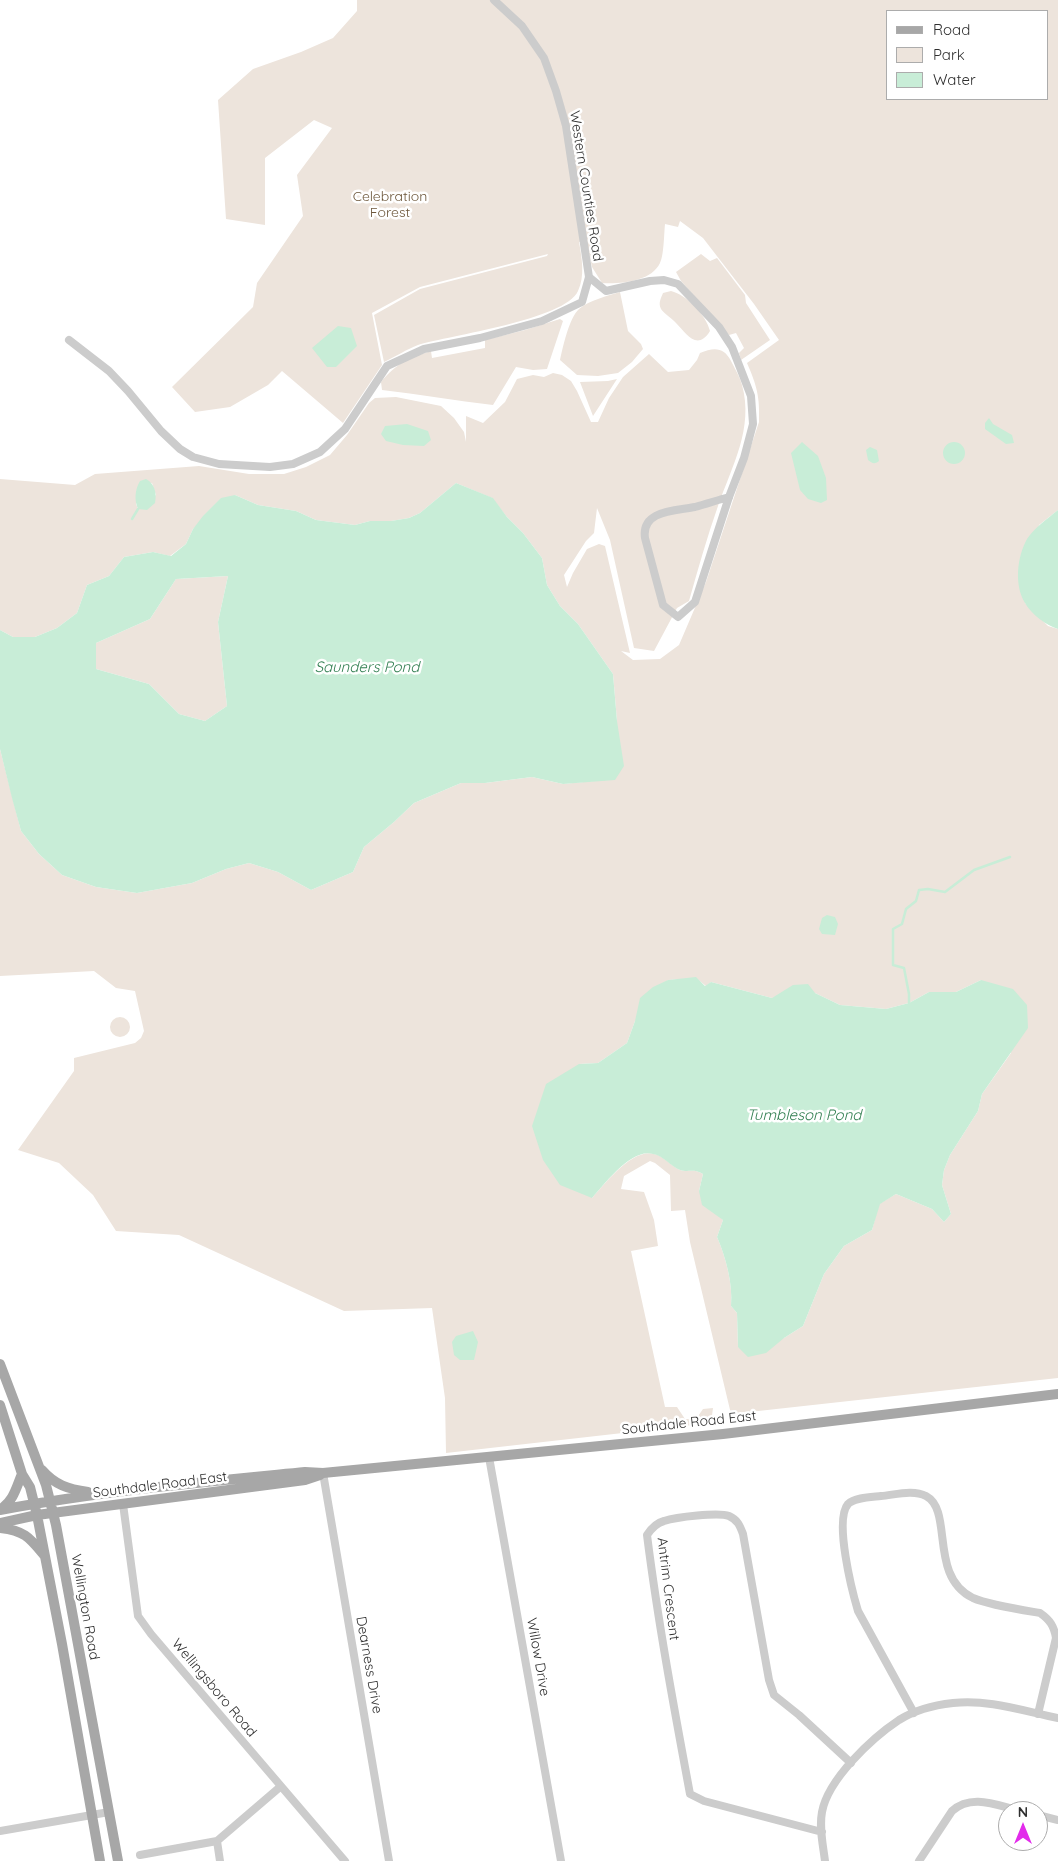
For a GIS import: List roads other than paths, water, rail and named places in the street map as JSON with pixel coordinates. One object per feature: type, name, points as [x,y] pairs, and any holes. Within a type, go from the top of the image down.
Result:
[{"type":"main road","name":"Wellington Road","points":[[0,1364],[50,1501],[118,1861]]},
{"type":"main road","name":"Southdale Road East","points":[[0,1510],[99,1494],[305,1472],[323,1473],[723,1434],[1058,1394]]},
{"type":"main road","name":"Wellington Road","points":[[0,1405],[22,1474],[30,1487],[37,1515],[82,1753],[100,1861]]},
{"type":"main road","points":[[39,1468],[52,1481],[62,1487],[99,1494]]},
{"type":"main road","name":"Southdale Road East","points":[[0,1523],[37,1515],[305,1480],[323,1473]]},
{"type":"main road","points":[[0,1510],[8,1505],[13,1497],[22,1474]]},
{"type":"main road","points":[[0,1528],[18,1530],[24,1533],[45,1556]]},
{"type":"main road","points":[[82,1753],[97,1751]]},
{"type":"street","name":"Western Counties Road","points":[[69,340],[109,371],[170,441],[193,457],[237,466],[281,466],[306,459],[320,452],[345,429],[387,366],[424,349],[480,338],[542,321],[582,302],[589,277],[566,126],[556,91],[544,58],[522,26],[494,0]]},
{"type":"street","name":"Western Counties Road","points":[[589,277],[606,291],[650,281],[664,280],[678,284],[719,327],[728,340],[740,366],[750,396],[753,424],[744,458],[729,497],[695,602],[678,617],[663,605],[645,538],[645,527],[650,518],[660,513],[729,497]]},
{"type":"street","name":"Willow Drive","points":[[489,1457],[561,1861]]},
{"type":"street","name":"Dearness Drive","points":[[323,1473],[389,1861]]},
{"type":"street","points":[[914,1713],[858,1611],[854,1597],[841,1528],[842,1513],[849,1503],[866,1498],[912,1493],[926,1496],[936,1508],[947,1569],[955,1585],[973,1598],[1040,1613],[1049,1619],[1054,1628],[1056,1638],[1038,1714]]},
{"type":"street","name":"Wellingsboro Road","points":[[123,1504],[138,1616],[280,1787],[345,1861]]},
{"type":"street","name":"Antrim Crescent","points":[[822,1832],[704,1801],[690,1794],[660,1628],[650,1559],[647,1535],[654,1526],[663,1521],[719,1514],[729,1516],[737,1521],[743,1534],[769,1680],[774,1695],[799,1715],[851,1763]]},
{"type":"street","points":[[825,1861],[822,1811],[832,1785],[874,1740],[900,1720],[923,1709],[953,1703],[986,1702],[1058,1718]]},
{"type":"street","points":[[140,1855],[217,1841],[280,1787]]},
{"type":"street","points":[[919,1861],[952,1811],[959,1804],[977,1801],[998,1806]]},
{"type":"street","points":[[0,1831],[109,1812]]},
{"type":"street","points":[[217,1841],[220,1861]]},
{"type":"water","points":[[338,326],[351,328],[357,346],[336,367],[327,367],[312,348]]},
{"type":"water","points":[[989,418],[993,424],[1012,435],[1014,443],[1006,444],[985,429],[985,423]]},
{"type":"water","points":[[407,424],[428,431],[431,440],[424,446],[403,445],[386,441],[381,434],[385,426]]},
{"type":"water","points":[[802,442],[818,456],[826,478],[827,500],[821,503],[808,499],[800,490],[791,453]]},
{"type":"water","points":[[950,442],[958,442],[965,449],[965,457],[958,464],[950,464],[943,457],[943,449]]},
{"type":"water","points":[[870,447],[877,450],[879,461],[876,463],[868,460],[866,450]]},
{"type":"water","points":[[146,479],[155,489],[155,503],[147,510],[138,509],[137,487],[140,481]]},
{"type":"water","name":"Saunders Pond","points":[[456,483],[493,498],[542,558],[547,585],[560,606],[578,624],[613,674],[617,721],[624,766],[615,780],[563,784],[532,777],[485,783],[461,783],[414,803],[364,847],[353,872],[311,890],[278,872],[249,863],[226,869],[192,883],[137,893],[96,887],[62,875],[39,854],[21,831],[0,749],[0,630],[13,637],[35,637],[57,628],[77,613],[87,585],[109,576],[124,557],[153,552],[171,556],[186,544],[193,529],[221,498],[235,495],[258,505],[296,511],[316,520],[355,525],[370,521],[391,521],[409,518],[420,513]],"holes":[[[228,576],[218,622],[227,706],[205,721],[179,714],[149,684],[96,669],[96,643],[150,619],[176,579]]]},
{"type":"water","points":[[1058,510],[1058,629],[1031,612],[1019,588],[1018,571],[1021,554],[1027,539],[1037,527]]},
{"type":"water","points":[[827,915],[835,917],[838,924],[835,935],[822,934],[819,929],[822,918]]},
{"type":"water","name":"Tumbleson Pond","points":[[696,977],[705,986],[711,982],[772,998],[793,985],[808,984],[815,993],[840,1005],[886,1009],[909,1003],[929,992],[956,992],[981,980],[1013,989],[1027,1005],[1028,1028],[982,1094],[978,1111],[950,1155],[944,1170],[942,1185],[951,1214],[944,1222],[932,1209],[896,1194],[880,1204],[872,1230],[844,1246],[824,1274],[803,1326],[784,1338],[766,1353],[748,1357],[738,1347],[737,1313],[731,1306],[728,1271],[717,1237],[723,1220],[702,1205],[699,1191],[703,1174],[696,1171],[680,1170],[657,1155],[645,1154],[636,1156],[619,1168],[592,1198],[560,1185],[543,1160],[532,1126],[546,1084],[579,1064],[598,1063],[627,1043],[635,1021],[640,998],[653,987],[668,980]]},
{"type":"water","points":[[473,1331],[478,1342],[474,1360],[460,1360],[454,1355],[452,1342],[456,1336]]},
{"type":"waterway","points":[[132,519],[138,509]]},
{"type":"waterway","points":[[909,1003],[904,968],[893,965],[893,929],[902,924],[906,909],[916,901],[919,890],[928,889],[945,892],[974,870],[1010,857]]},
{"type":"park label","name":"Celebration Forest","points":[[390,206]]}]
